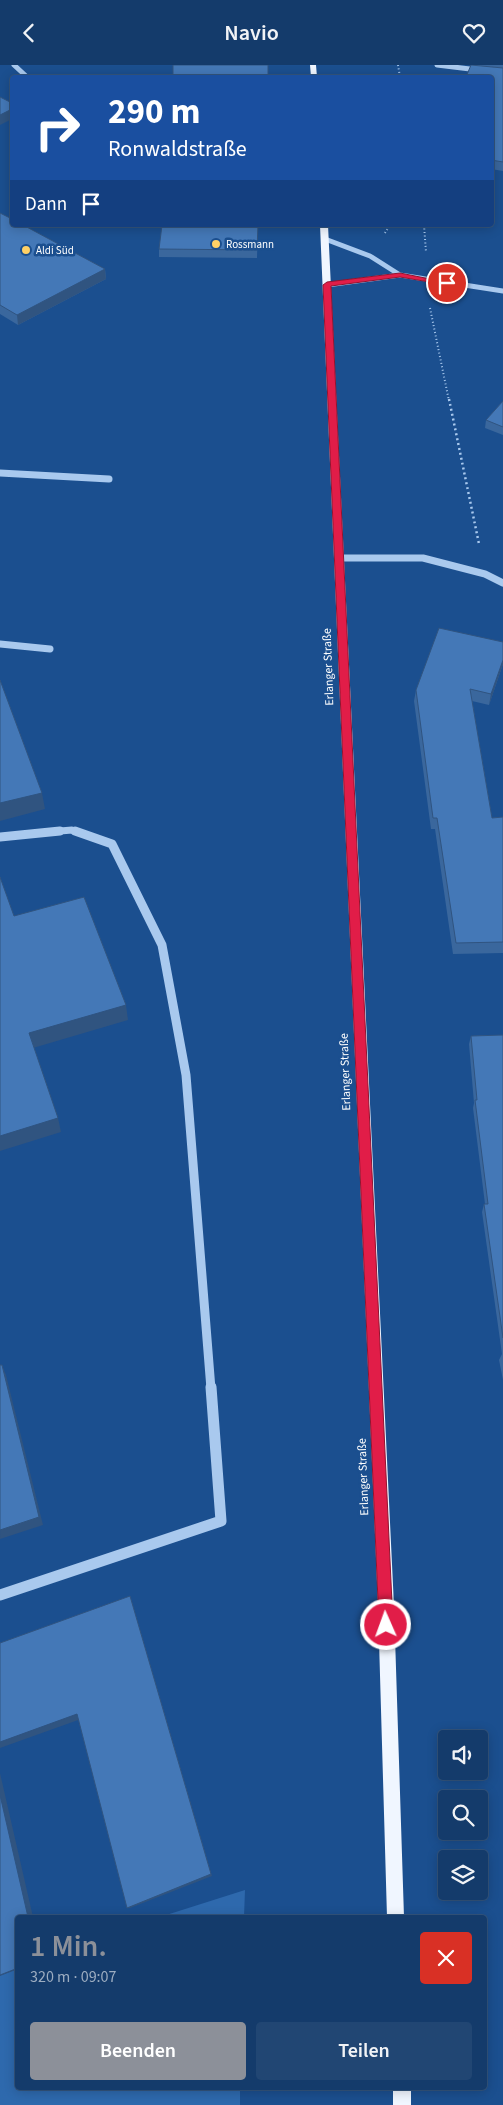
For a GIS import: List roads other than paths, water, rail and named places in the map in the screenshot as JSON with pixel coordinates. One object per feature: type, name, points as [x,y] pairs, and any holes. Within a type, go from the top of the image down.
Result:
[{"type":"main road","name":"Erlanger Straße","points":[[324,227],[386,1606],[396,1915]]},
{"type":"main road","points":[[402,2090],[402,2105]]},
{"type":"street","points":[[14,65],[25,75]]},
{"type":"street","points":[[437,65],[503,73]]},
{"type":"street","points":[[325,239],[370,255],[400,275]]},
{"type":"street","points":[[327,285],[400,275],[503,291]]},
{"type":"street","points":[[0,473],[109,479]]},
{"type":"street","points":[[340,558],[423,558],[485,575],[503,583]]},
{"type":"street","points":[[0,644],[50,649]]},
{"type":"street","points":[[0,837],[72,830],[112,844],[162,945],[186,1075],[221,1521],[0,1595]]},
{"type":"place","name":"Rossmann","points":[[216,244]]},
{"type":"place","name":"Aldi Süd","points":[[26,250]]}]
